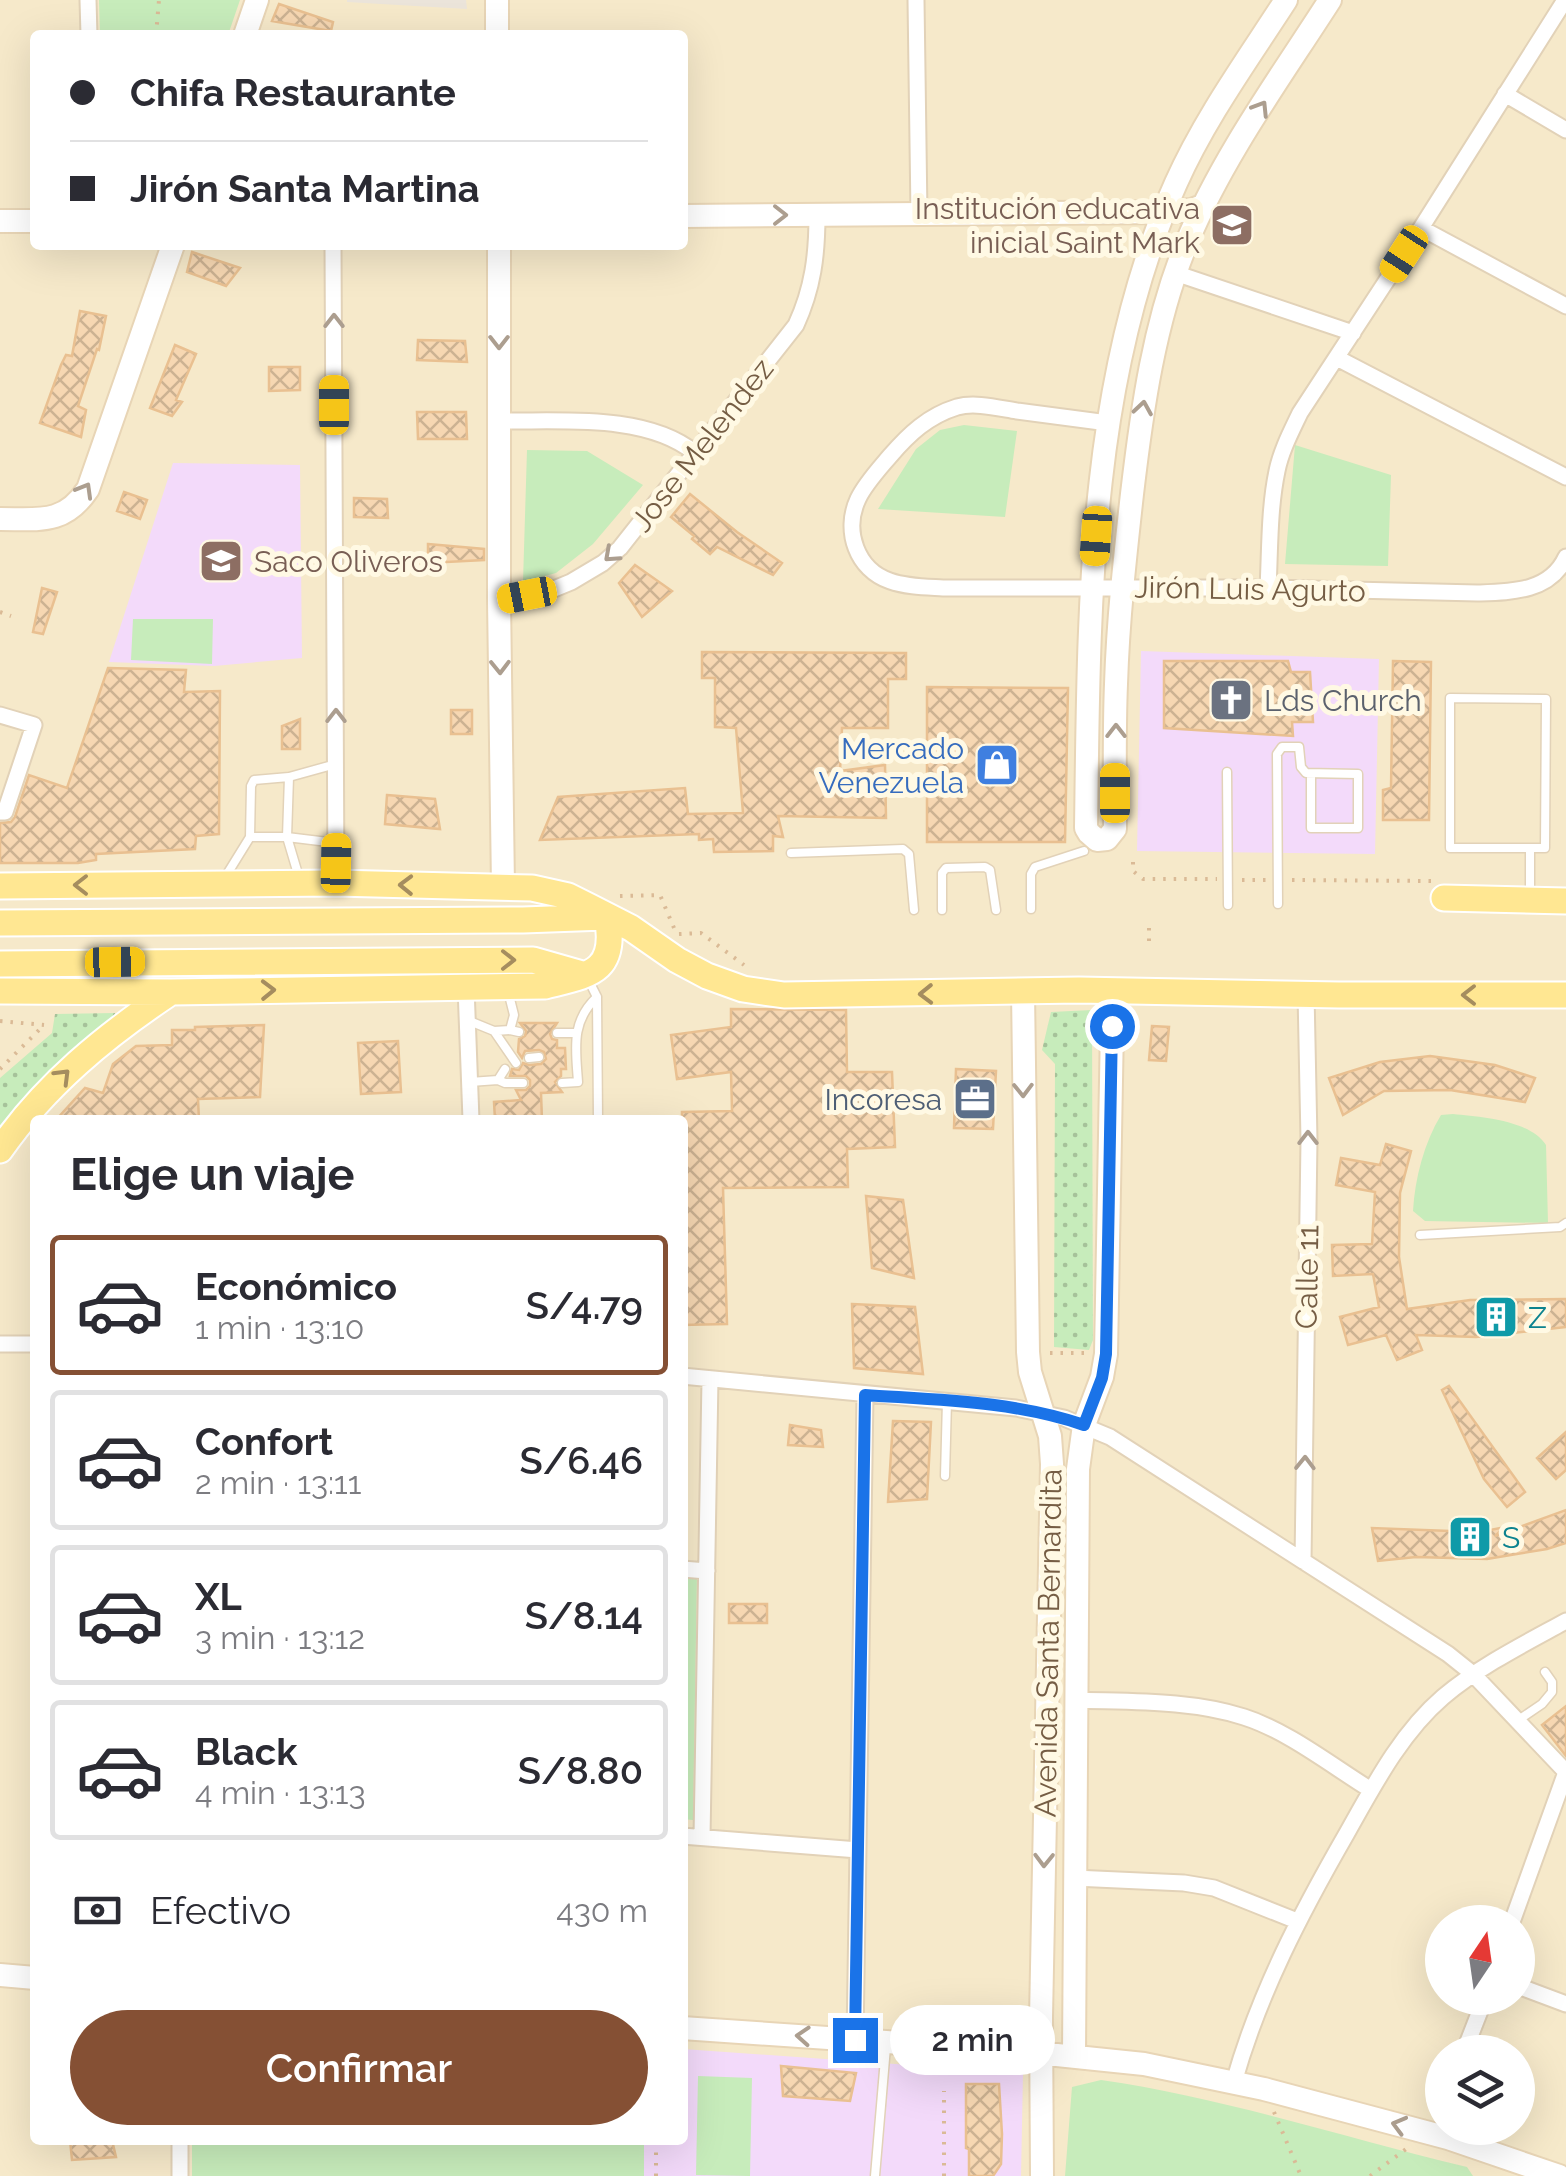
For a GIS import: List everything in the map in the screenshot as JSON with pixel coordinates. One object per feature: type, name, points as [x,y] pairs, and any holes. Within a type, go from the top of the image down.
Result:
[{"type":"main road","points":[[248,30],[257,0]]},
{"type":"main road","points":[[496,0],[497,30]]},
{"type":"main road","points":[[1286,0],[1176,180],[1128,326],[1108,423],[1092,588],[1086,828],[1092,838],[1102,840],[1115,828],[1116,685],[1122,588],[1147,385],[1175,273],[1205,205],[1330,0]]},
{"type":"main road","points":[[688,216],[1164,212],[1205,205]]},
{"type":"main road","points":[[0,221],[30,221]]},
{"type":"main road","points":[[0,520],[55,518],[76,506],[88,489],[171,250]]},
{"type":"main road","points":[[499,250],[503,887]]},
{"type":"main road","points":[[0,886],[336,883],[532,888],[606,906],[677,960],[707,976],[743,990],[784,995],[1096,990],[1566,995]]},
{"type":"main road","points":[[1438,890],[1566,901]]},
{"type":"main road","points":[[0,924],[523,920],[606,906]]},
{"type":"main road","points":[[592,986],[606,956],[606,906]]},
{"type":"main road","points":[[0,964],[533,960],[592,986]]},
{"type":"main road","points":[[0,991],[592,986]]},
{"type":"main road","points":[[0,1150],[19,1123],[80,1059],[171,992]]},
{"type":"main road","name":"Avenida Santa Bernardita","points":[[1023,992],[1028,1352],[1030,1372],[1050,1436],[1052,1464],[1042,2176]]},
{"type":"main road","name":"Avenida Santa Bernardita","points":[[1074,2056],[1078,1469],[1084,1425],[1102,1378],[1106,1354],[1112,1026]]},
{"type":"main road","points":[[0,1975],[30,1978]]},
{"type":"main road","points":[[688,2028],[1144,2064],[1425,2129]]},
{"type":"main road","points":[[1469,2145],[1558,2176]]},
{"type":"main road","points":[[1479,2149],[1494,2164],[1498,2176]]},
{"type":"street","points":[[88,0],[88,30]]},
{"type":"street","points":[[916,0],[919,214]]},
{"type":"street","points":[[1268,588],[1278,468],[1300,413],[1566,0]]},
{"type":"street","points":[[1505,94],[1566,130]]},
{"type":"street","name":"Jose Melendez","points":[[499,600],[554,589],[588,574],[636,530],[796,325],[814,270],[817,215]]},
{"type":"street","points":[[1421,228],[1566,306]]},
{"type":"street","points":[[334,250],[336,883]]},
{"type":"street","points":[[1175,273],[1353,332]]},
{"type":"street","points":[[1337,358],[1566,477]]},
{"type":"street","name":"Jirón Luis Agurto","points":[[1108,423],[986,406],[960,406],[933,416],[910,434],[858,499],[853,538],[860,558],[872,572],[890,581],[944,588],[1508,592],[1539,586],[1561,567],[1566,557]]},
{"type":"street","points":[[499,421],[639,426],[681,441],[695,453]]},
{"type":"street","points":[[0,715],[34,725],[5,812],[0,812]]},
{"type":"street","points":[[466,987],[471,1115]]},
{"type":"street","name":"Calle 11","points":[[1304,1560],[1309,1140],[1306,993]]},
{"type":"street","points":[[0,1344],[30,1344]]},
{"type":"street","points":[[688,1377],[988,1404],[1044,1413],[1110,1437],[1304,1560],[1448,1654],[1566,1772],[1518,1905]]},
{"type":"street","points":[[702,1838],[710,1379]]},
{"type":"street","points":[[855,2040],[865,1395]]},
{"type":"street","points":[[688,1570],[706,1571]]},
{"type":"street","points":[[1234,2082],[1252,2022],[1298,1921],[1371,1790],[1409,1732],[1472,1674],[1566,1621]]},
{"type":"street","points":[[1076,1700],[1210,1708],[1248,1718],[1371,1790]]},
{"type":"street","points":[[688,1837],[858,1850]]},
{"type":"street","points":[[1074,1878],[1214,1888],[1298,1921]]},
{"type":"street","points":[[1535,1992],[1566,2004]]},
{"type":"street","points":[[180,2145],[180,2176]]},
{"type":"lane","points":[[1450,698],[1546,698],[1545,848],[1530,848],[1450,848],[1450,698]]},
{"type":"lane","points":[[1278,904],[1277,754],[1282,746],[1299,747],[1301,767],[1311,775],[1358,774],[1358,828],[1311,828],[1311,775]]},
{"type":"lane","points":[[221,884],[250,837],[254,780],[289,777],[336,764]]},
{"type":"lane","points":[[1228,772],[1228,905]]},
{"type":"lane","points":[[289,777],[287,837],[298,874],[308,884]]},
{"type":"lane","points":[[250,837],[336,842]]},
{"type":"lane","points":[[1530,848],[1530,900]]},
{"type":"lane","points":[[790,853],[903,850],[908,854],[914,910]]},
{"type":"lane","points":[[1031,909],[1031,874],[1035,867],[1084,851]]},
{"type":"lane","points":[[942,910],[942,872],[946,868],[985,867],[990,870],[996,910]]},
{"type":"lane","points":[[562,1083],[578,1082],[576,1033],[592,986]]},
{"type":"lane","points":[[592,986],[598,1115]]},
{"type":"lane","points":[[467,1020],[494,1031],[515,1031],[507,987]]},
{"type":"lane","points":[[494,1031],[516,1064]]},
{"type":"lane","points":[[557,1033],[576,1033]]},
{"type":"lane","points":[[566,1056],[577,1056]]},
{"type":"lane","points":[[529,1058],[539,1057]]},
{"type":"lane","points":[[498,1080],[505,1069]]},
{"type":"lane","points":[[470,1082],[523,1083]]},
{"type":"lane","points":[[1420,1235],[1566,1224]]},
{"type":"lane","points":[[946,1476],[947,1401]]},
{"type":"lane","points":[[1517,1721],[1552,1692],[1552,1682],[1545,1672]]},
{"type":"lane","points":[[875,2176],[887,2042]]},
{"type":"path","points":[[156,30],[159,0]]},
{"type":"path","points":[[0,612],[12,616]]},
{"type":"path","points":[[1133,862],[1133,870],[1143,878],[1277,880],[1438,890]]},
{"type":"path","points":[[606,906],[660,895],[676,934],[701,932],[784,995]]},
{"type":"path","points":[[1149,928],[1149,942]]},
{"type":"path","points":[[0,1021],[44,1026],[0,1069]]},
{"type":"path","points":[[1046,1352],[1089,1354]]},
{"type":"path","points":[[1264,2089],[1300,2176]]},
{"type":"path","points":[[944,2090],[944,2176]]},
{"type":"path","points":[[1370,2176],[1425,2142]]},
{"type":"path","points":[[656,2145],[656,2176]]},
{"type":"shaded area","points":[[0,0],[1566,0],[1566,2176],[0,2176]]},
{"type":"shaded area","points":[[466,0],[467,9],[347,2]]},
{"type":"shaded area","name":"Saco Oliveros","points":[[173,463],[300,465],[302,658],[214,666],[109,662]]},
{"type":"shaded area","points":[[1141,651],[1379,659],[1375,854],[1137,851]]},
{"type":"shaded area","points":[[688,2049],[1023,2073],[1021,2176],[644,2176],[644,2145],[688,2145]]},
{"type":"green space","points":[[99,0],[240,0],[230,30],[100,30]]},
{"type":"green space","points":[[964,425],[1017,431],[1005,517],[878,509],[916,449],[940,430]]},
{"type":"green space","points":[[1295,445],[1391,475],[1388,566],[1285,564]]},
{"type":"green space","points":[[527,450],[587,451],[643,485],[593,544],[556,573],[523,582]]},
{"type":"green space","points":[[133,619],[213,619],[212,664],[131,660]]},
{"type":"green space","points":[[1092,1010],[1093,1340],[1089,1350],[1054,1347],[1055,1064],[1042,1050],[1051,1012]]},
{"type":"green space","points":[[115,1013],[0,1130],[0,1078],[52,1033],[55,1014]]},
{"type":"green space","points":[[1441,1115],[1517,1125],[1546,1145],[1548,1223],[1425,1221],[1413,1211],[1425,1149]]},
{"type":"green space","points":[[688,1573],[697,1576],[693,1820],[688,1820]]},
{"type":"green space","points":[[698,2076],[752,2078],[750,2176],[696,2175]]},
{"type":"green space","points":[[1101,2080],[1285,2119],[1467,2167],[1473,2176],[1065,2176],[1072,2087]]},
{"type":"green space","points":[[192,2145],[644,2145],[644,2176],[192,2176]]},
{"type":"building","points":[[279,4],[333,22],[331,30],[325,30],[272,21]]},
{"type":"building","points":[[192,252],[240,268],[226,286],[187,272]]},
{"type":"building","points":[[80,311],[106,316],[99,350],[78,406],[86,410],[81,437],[40,423],[61,365],[66,355],[72,356]]},
{"type":"building","points":[[418,340],[465,341],[467,362],[417,360]]},
{"type":"building","points":[[175,345],[196,354],[176,400],[182,402],[172,416],[150,408]]},
{"type":"building","points":[[269,367],[300,367],[300,390],[269,391]]},
{"type":"building","points":[[417,412],[466,412],[467,439],[418,439]]},
{"type":"building","points":[[124,492],[147,500],[140,519],[117,511]]},
{"type":"building","points":[[690,494],[782,563],[773,575],[717,547],[710,554],[692,539],[694,536],[671,517]]},
{"type":"building","points":[[354,498],[387,499],[388,518],[354,517]]},
{"type":"building","points":[[428,544],[484,549],[484,560],[428,563]]},
{"type":"building","points":[[635,565],[672,591],[642,617],[619,583]]},
{"type":"building","points":[[42,588],[57,592],[43,634],[33,632]]},
{"type":"building","points":[[702,652],[906,653],[906,679],[888,679],[888,728],[842,728],[840,771],[885,765],[886,818],[778,816],[783,837],[773,836],[773,851],[714,852],[713,839],[699,840],[699,834],[540,840],[558,797],[685,788],[688,814],[743,813],[736,728],[715,727],[715,678],[702,678]]},
{"type":"building","name":"Lds Church","points":[[1164,661],[1288,661],[1291,672],[1310,672],[1313,722],[1292,722],[1293,736],[1164,728]]},
{"type":"building","points":[[1393,661],[1431,662],[1429,820],[1383,820],[1383,790],[1391,788]]},
{"type":"building","points":[[108,668],[186,670],[184,692],[220,691],[219,834],[196,836],[195,849],[96,854],[96,860],[78,863],[0,863],[0,823],[11,822],[15,817],[29,775],[67,788]]},
{"type":"building","name":"Mercado Venezuela","points":[[927,687],[1068,688],[1065,842],[927,842]]},
{"type":"building","points":[[451,710],[472,710],[472,734],[451,734]]},
{"type":"building","points":[[300,719],[300,749],[282,749],[282,726]]},
{"type":"building","points":[[387,795],[435,799],[440,829],[385,824]]},
{"type":"building","points":[[731,1009],[846,1010],[847,1072],[892,1072],[895,1147],[847,1149],[848,1187],[723,1188],[727,1324],[688,1325],[688,1115],[682,1112],[732,1111],[731,1072],[677,1079],[671,1035],[731,1027]]},
{"type":"building","points":[[520,1023],[557,1023],[550,1034],[557,1040],[557,1048],[565,1048],[566,1069],[561,1069],[555,1082],[562,1092],[541,1093],[542,1115],[495,1115],[494,1102],[521,1100],[516,1090],[530,1086],[526,1076],[510,1076],[512,1069],[519,1070],[523,1063],[541,1064],[546,1059],[539,1050],[525,1051],[522,1058],[518,1052],[519,1039],[526,1031]]},
{"type":"building","points":[[264,1025],[260,1097],[198,1099],[199,1115],[61,1115],[85,1088],[103,1093],[113,1064],[136,1046],[172,1045],[172,1030]]},
{"type":"building","points":[[1152,1026],[1169,1027],[1166,1061],[1149,1060]]},
{"type":"building","points":[[398,1041],[401,1092],[361,1094],[358,1043]]},
{"type":"building","points":[[1430,1056],[1495,1065],[1535,1078],[1525,1102],[1450,1090],[1384,1091],[1343,1115],[1329,1078],[1380,1062]]},
{"type":"building","name":"Incoresa","points":[[956,1069],[996,1071],[993,1129],[954,1128]]},
{"type":"building","points":[[1386,1144],[1411,1151],[1400,1193],[1399,1257],[1407,1309],[1470,1300],[1566,1299],[1566,1327],[1476,1337],[1416,1335],[1422,1350],[1397,1360],[1386,1335],[1348,1345],[1340,1317],[1379,1307],[1373,1274],[1333,1276],[1332,1245],[1372,1244],[1375,1192],[1336,1185],[1341,1158],[1380,1165]]},
{"type":"building","points":[[866,1196],[903,1200],[914,1278],[872,1268]]},
{"type":"building","points":[[852,1304],[915,1307],[923,1374],[854,1368]]},
{"type":"building","points":[[1449,1386],[1525,1492],[1507,1507],[1484,1479],[1442,1390]]},
{"type":"building","points":[[893,1421],[931,1422],[927,1499],[888,1502]]},
{"type":"building","points":[[790,1425],[821,1430],[823,1447],[788,1445]]},
{"type":"building","points":[[1566,1432],[1566,1470],[1556,1479],[1537,1458]]},
{"type":"building","name":"S","points":[[1566,1510],[1566,1543],[1487,1559],[1416,1557],[1378,1561],[1372,1528],[1475,1533],[1505,1527],[1495,1536]]},
{"type":"building","points":[[729,1604],[767,1604],[767,1623],[729,1623]]},
{"type":"building","points":[[1566,1706],[1566,1756],[1542,1725]]},
{"type":"building","points":[[781,2066],[856,2073],[850,2101],[783,2096]]},
{"type":"building","points":[[966,2084],[999,2084],[1001,2164],[993,2176],[969,2176]]},
{"type":"building","points":[[70,2145],[113,2145],[116,2157],[72,2160]]},
{"type":"place","name":"Institución educativa inicial Saint Mark","points":[[1232,225]]},
{"type":"place","name":"Saco Oliveros","points":[[221,561]]},
{"type":"place","name":"Lds Church","points":[[1231,700]]},
{"type":"place","name":"Mercado Venezuela","points":[[997,765]]},
{"type":"place","name":"Incoresa","points":[[975,1099]]},
{"type":"place","name":"Z","points":[[1496,1317]]},
{"type":"place","name":"S","points":[[1470,1537]]},
{"type":"route","points":[[855,2040],[865,1395],[988,1404],[1044,1413],[1084,1425],[1102,1378],[1106,1354],[1112,1026]]}]
